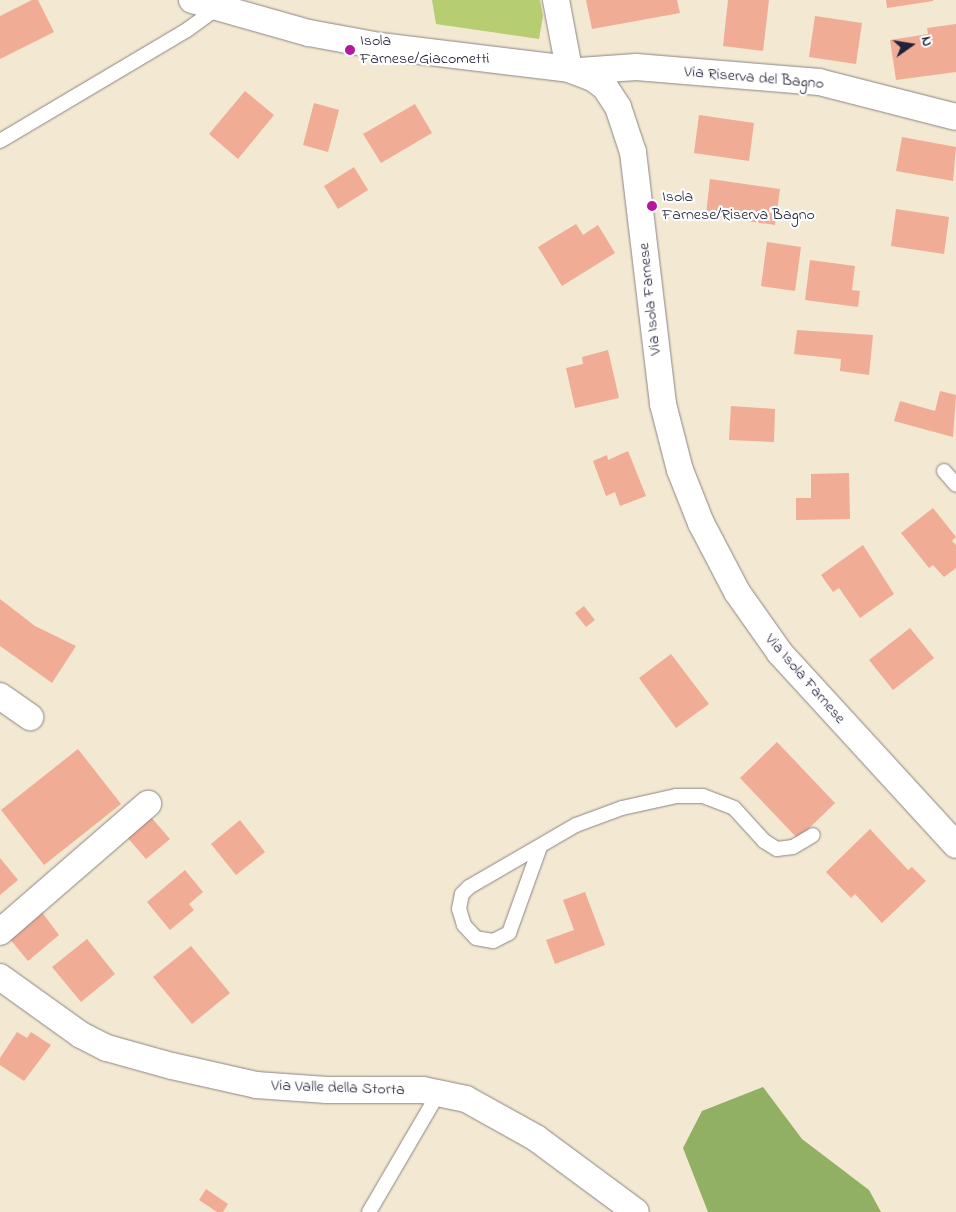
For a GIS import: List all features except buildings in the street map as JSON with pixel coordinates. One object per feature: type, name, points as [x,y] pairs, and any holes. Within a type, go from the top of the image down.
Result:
[{"type":"street","name":"Via Isola Farnese","points":[[192,0],[219,6],[309,33],[380,46],[574,70],[604,87],[618,107],[627,127],[640,193],[655,347],[668,426],[684,483],[707,536],[737,592],[780,653],[956,845]]},
{"type":"street","points":[[556,0],[574,70]]},
{"type":"street","name":"Via Riserva del Bagno","points":[[574,70],[636,67],[819,82],[956,117]]},
{"type":"street","points":[[0,696],[30,717]]},
{"type":"street","points":[[0,932],[148,804]]},
{"type":"street","name":"Via Valle della Storta","points":[[0,976],[82,1035],[106,1048],[172,1066],[225,1079],[285,1088],[439,1092],[483,1107],[536,1138],[636,1212]]},
{"type":"lane","points":[[0,141],[187,30],[219,6]]},
{"type":"lane","points":[[944,471],[956,485]]},
{"type":"lane","points":[[540,847],[509,933],[493,941],[476,938],[462,918],[462,894],[480,878],[593,818],[650,800],[689,795],[725,802],[744,817],[770,846],[777,849],[793,848],[813,835]]},
{"type":"lane","points":[[369,1212],[439,1092]]},
{"type":"green space","points":[[432,0],[540,0],[543,16],[539,39],[436,24]]},
{"type":"green space","points":[[763,1087],[802,1139],[869,1190],[881,1212],[708,1212],[683,1148],[702,1111]]},
{"type":"place","name":"Isola Farnese/Giacometti","points":[[350,50]]},
{"type":"place","name":"Isola Farnese/Riserva Bagno","points":[[652,206]]}]
